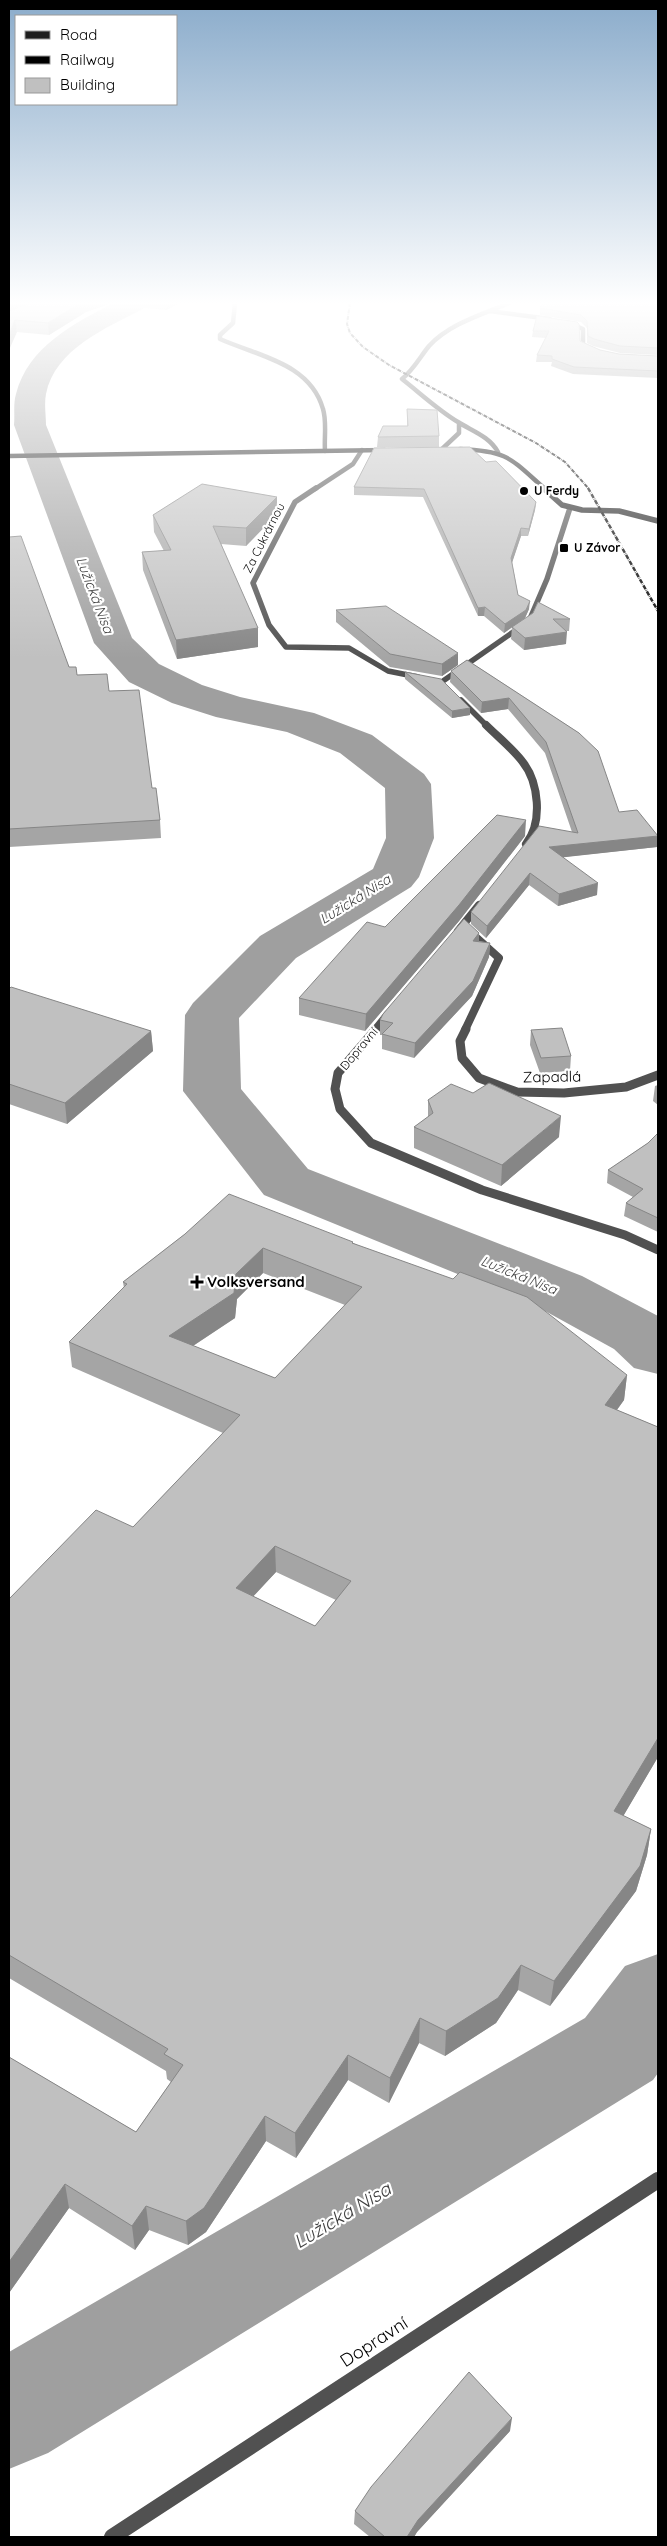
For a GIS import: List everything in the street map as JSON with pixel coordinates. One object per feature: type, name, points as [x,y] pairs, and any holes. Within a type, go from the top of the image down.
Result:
[{"type":"street","points":[[324,422],[324,451]]},
{"type":"street","points":[[442,449],[459,433],[459,423],[473,429],[494,445],[498,452]]},
{"type":"street","points":[[432,449],[498,452],[516,462],[556,502],[570,508],[619,512],[658,521]]},
{"type":"street","name":"Za Cukrárnou","points":[[362,450],[353,464],[295,502],[253,583],[269,625],[286,647],[350,648],[388,672],[425,678]]},
{"type":"street","points":[[12,456],[392,450]]},
{"type":"street","points":[[443,681],[530,621],[547,579],[570,508]]},
{"type":"street","points":[[434,680],[443,681],[450,688]]},
{"type":"street","points":[[456,695],[523,762],[538,798],[533,835],[521,850]]},
{"type":"street","points":[[451,940],[486,895]]},
{"type":"street","name":"Zapadlá","points":[[463,925],[499,958],[460,1041],[462,1058],[479,1078],[490,1084],[517,1092],[564,1093],[626,1086],[658,1075]]},
{"type":"street","name":"Dopravní","points":[[394,1007],[338,1073],[335,1089],[340,1109],[371,1143],[482,1190],[625,1234],[658,1250]]},
{"type":"street","name":"Dopravní","points":[[112,2537],[658,2180]]},
{"type":"building","points":[[408,422],[438,422],[439,436],[378,437],[383,426],[408,426]]},
{"type":"building","points":[[470,447],[486,462],[496,461],[536,502],[529,529],[521,528],[511,558],[518,595],[530,601],[526,610],[505,624],[485,607],[478,608],[424,489],[354,487],[374,448]]},
{"type":"building","points":[[202,484],[277,497],[246,528],[213,526],[258,628],[176,640],[142,552],[171,550],[153,515]]},
{"type":"building","points":[[21,536],[69,667],[76,667],[77,675],[107,674],[109,691],[139,690],[152,788],[156,788],[160,820],[9,829],[9,537]]},
{"type":"building","points":[[538,602],[570,619],[553,619],[567,632],[525,638],[512,627],[533,613]]},
{"type":"building","points":[[386,606],[458,653],[442,664],[390,654],[336,610]]},
{"type":"building","points":[[467,660],[579,733],[598,751],[619,812],[637,810],[658,836],[549,847],[598,883],[559,894],[530,873],[487,926],[471,912],[539,826],[578,833],[546,742],[509,698],[482,702],[451,671]]},
{"type":"building","points":[[405,672],[441,679],[470,708],[452,711]]},
{"type":"building","points":[[497,815],[526,820],[459,905],[366,1014],[299,998],[367,922],[385,927]]},
{"type":"building","points":[[464,919],[479,933],[473,941],[490,943],[473,981],[415,1043],[382,1034],[393,1023],[380,1020],[383,1014]]},
{"type":"building","points":[[11,987],[151,1031],[65,1103],[9,1084],[9,989]]},
{"type":"building","points":[[562,1028],[571,1056],[541,1058],[531,1030]]},
{"type":"building","points":[[489,1083],[561,1116],[502,1165],[414,1127],[433,1113],[428,1100],[451,1084],[473,1093]]},
{"type":"building","points":[[657,1134],[658,1218],[626,1203],[643,1189],[608,1170],[648,1143]]},
{"type":"building","points":[[229,1194],[352,1243],[453,1279],[460,1272],[527,1297],[627,1375],[605,1405],[658,1427],[658,1738],[614,1811],[651,1829],[640,1866],[554,1981],[521,1965],[498,1998],[446,2031],[420,2018],[390,2078],[348,2055],[295,2133],[265,2116],[204,2208],[186,2221],[146,2206],[132,2226],[65,2184],[9,2262],[9,2057],[136,2132],[183,2065],[164,2054],[168,2049],[9,1955],[9,1599],[96,1510],[133,1527],[240,1415],[69,1342],[127,1284],[123,1282],[185,1234]],"holes":[[[263,1248],[362,1287],[275,1378],[169,1336],[234,1293],[236,1274]],[[275,1546],[351,1581],[315,1626],[236,1588]]]},
{"type":"building","points":[[469,2372],[512,2418],[418,2520],[407,2537],[385,2537],[355,2511],[371,2487]]},
{"type":"waterway","name":"Lužická Nisa","points":[[30,422],[114,643],[144,673],[187,694],[231,708],[299,722],[356,744],[408,784],[410,838],[394,877],[278,947],[212,1015],[212,1091],[286,1182],[559,1291],[638,1333],[658,1352]]},
{"type":"waterway","name":"Lužická Nisa","points":[[9,2414],[619,2049],[658,1996]]},
{"type":"railway","points":[[496,422],[536,443],[565,462],[589,489]]},
{"type":"railway","points":[[588,488],[658,611]]},
{"type":"place","name":"U Ferdy","points":[[524,491]]},
{"type":"place","name":"U Závor","points":[[564,548]]},
{"type":"place","name":"Volksversand","points":[[197,1282]]}]
